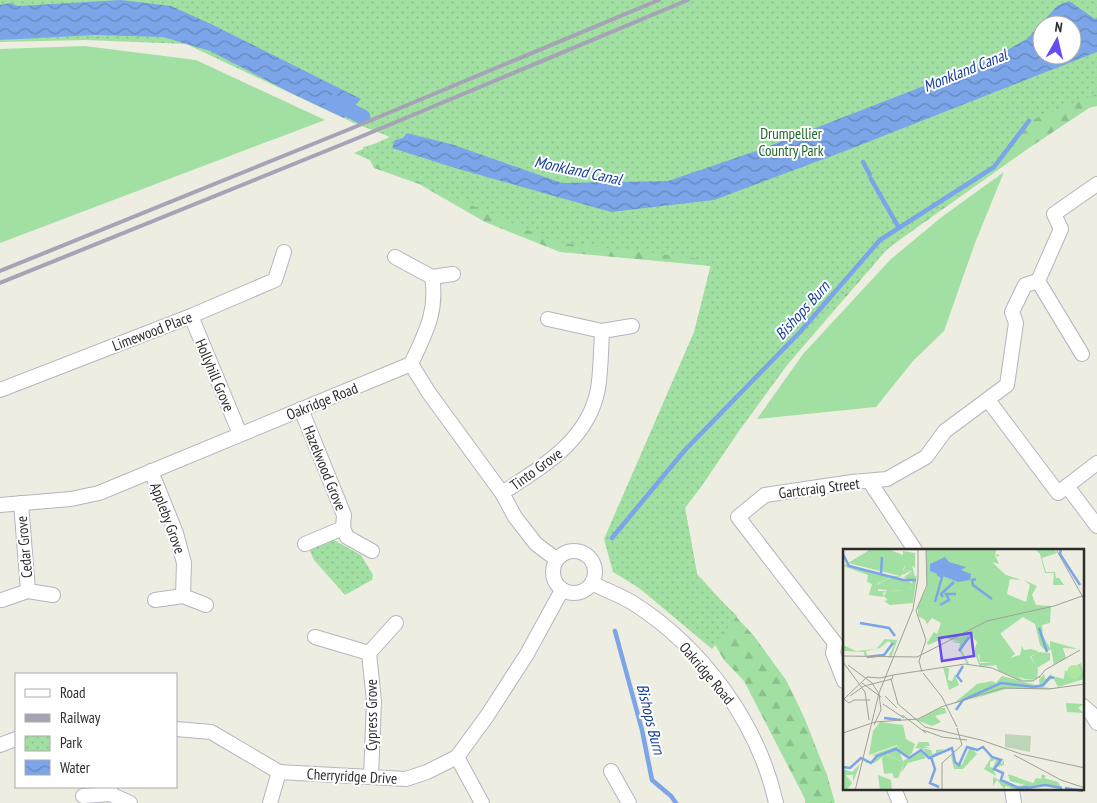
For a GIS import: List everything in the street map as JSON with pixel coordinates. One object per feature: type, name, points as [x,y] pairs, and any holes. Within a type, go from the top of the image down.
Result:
[{"type":"street","name":"Gartcraig Street","points":[[843,679],[832,653],[840,639],[738,517],[765,495],[852,482],[870,482],[887,479],[926,457],[945,431],[1007,385],[1016,323],[1012,312],[1025,285],[1038,281],[1062,229],[1054,214],[1097,184]]},
{"type":"street","name":"Limewood Place","points":[[0,390],[190,316],[275,280],[284,252]]},
{"type":"street","points":[[395,257],[432,276],[453,274]]},
{"type":"street","points":[[432,276],[435,297],[434,308],[411,364],[440,408],[502,493],[515,517],[536,544],[556,560]]},
{"type":"street","points":[[1038,281],[1082,354]]},
{"type":"street","name":"Hollyhill Grove","points":[[190,316],[240,434]]},
{"type":"street","points":[[548,319],[602,331],[632,326]]},
{"type":"street","name":"Tinto Grove","points":[[502,493],[558,455],[584,426],[598,391],[602,331]]},
{"type":"street","name":"Oakridge Road","points":[[0,505],[85,496],[99,492],[411,364]]},
{"type":"street","points":[[988,400],[1058,493],[1097,463]]},
{"type":"street","name":"Hazelwood Grove","points":[[301,409],[340,502],[344,516],[343,528],[347,537],[372,551]]},
{"type":"street","name":"Appleby Grove","points":[[151,471],[176,533],[184,563],[183,596]]},
{"type":"street","points":[[870,482],[914,549]]},
{"type":"street","points":[[1067,486],[1097,526]]},
{"type":"street","name":"Cedar Grove","points":[[21,503],[28,591]]},
{"type":"street","name":"Hazelwood Grove","points":[[305,544],[343,528]]},
{"type":"street","points":[[578,551],[589,556],[595,572],[592,583],[578,592],[573,593],[562,590],[554,581],[553,564],[556,560],[566,552],[578,551]]},
{"type":"street","name":"Oakridge Road","points":[[592,583],[632,603],[660,624],[690,650],[711,673],[738,711],[750,732],[768,775],[776,803]]},
{"type":"street","name":"Cherryridge Drive","points":[[178,729],[211,732],[279,772],[406,779],[427,772],[457,757],[487,716],[527,654],[562,590]]},
{"type":"street","name":"Cedar Grove","points":[[2,600],[28,591],[53,595]]},
{"type":"street","points":[[155,600],[183,596],[206,605]]},
{"type":"street","points":[[316,637],[369,653],[396,623]]},
{"type":"street","name":"Cypress Grove","points":[[369,653],[374,701],[371,777]]},
{"type":"street","points":[[1084,707],[1097,722]]},
{"type":"street","points":[[0,746],[15,739]]},
{"type":"street","points":[[457,757],[482,803]]},
{"type":"street","points":[[611,770],[629,803]]},
{"type":"street","points":[[270,803],[279,772]]},
{"type":"street","points":[[83,796],[110,790],[130,803]]},
{"type":"street","points":[[894,790],[900,803]]},
{"type":"street","points":[[1012,790],[1014,803]]},
{"type":"green space","name":"Drumpellier Country Park","points":[[0,0],[1097,0],[1097,94],[1029,121],[994,167],[884,252],[809,335],[685,508],[698,579],[737,616],[712,649],[639,588],[613,572],[604,539],[694,332],[712,260],[554,242],[354,153],[390,137],[354,123],[186,44],[86,40],[0,42]]},
{"type":"green space","points":[[85,46],[196,60],[325,120],[0,243],[0,49]]},
{"type":"green space","points":[[1097,66],[1097,106],[1089,108],[1029,148],[888,248],[727,435],[685,508],[697,574],[754,636],[786,680],[804,717],[827,775],[835,803],[805,803],[805,799],[744,681],[724,660],[703,624],[668,580],[711,266],[560,252],[485,222],[419,184],[374,168],[363,147],[379,143]]},
{"type":"green space","points":[[1004,172],[975,243],[944,331],[913,361],[876,407],[757,419],[803,354],[891,259],[943,216]]},
{"type":"green space","points":[[332,539],[361,555],[373,575],[372,580],[345,595],[314,560],[309,549]]},
{"type":"water","points":[[121,0],[171,6],[361,99],[344,118],[210,51],[163,37],[95,35],[0,40],[0,5],[10,3],[18,6]]},
{"type":"water","points":[[1069,1],[1095,19],[1097,18],[1097,52],[1082,58],[1082,15],[1049,15],[1057,6]]},
{"type":"water","points":[[1032,34],[1032,65],[1064,65],[714,200],[611,212],[455,168],[392,148],[395,140],[403,138],[407,133],[454,145],[562,183],[668,181],[756,151],[983,63],[1027,39]]},
{"type":"waterway","name":"Monkland Canal","points":[[333,102],[363,117]]},
{"type":"waterway","name":"Bishops Burn","points":[[612,538],[685,450],[800,332],[880,240],[994,167],[1029,121]]},
{"type":"waterway","points":[[863,162],[870,175]]},
{"type":"waterway","points":[[871,179],[899,228]]},
{"type":"waterway","name":"Bishops Burn","points":[[615,631],[642,730],[652,780],[671,796],[676,803]]},
{"type":"railway","points":[[0,271],[350,129],[659,0]]},
{"type":"railway","points":[[0,283],[353,140],[688,0]]}]
